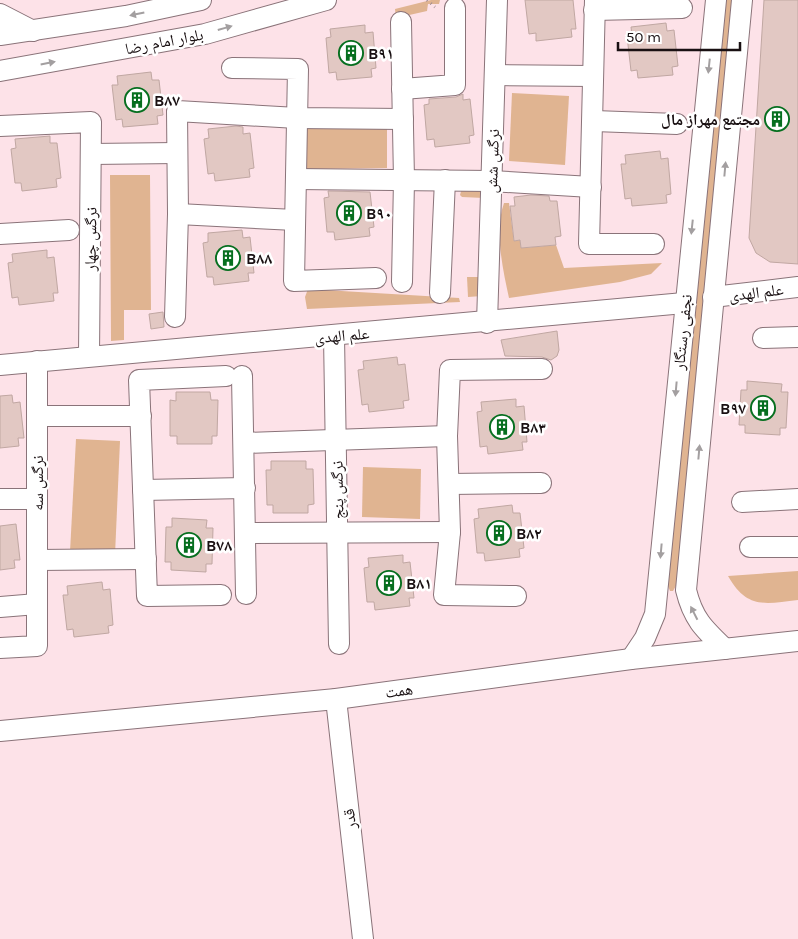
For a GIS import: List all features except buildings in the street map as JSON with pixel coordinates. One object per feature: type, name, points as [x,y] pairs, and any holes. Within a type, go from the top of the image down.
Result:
[{"type":"street","name":"بلوار امام رضا","points":[[0,35],[126,16],[201,0]]},
{"type":"street","name":"بلوار امام رضا","points":[[0,71],[205,34],[326,0]]},
{"type":"street","name":"نرگس شش","points":[[487,323],[497,0]]},
{"type":"street","name":"نجفی رستگار","points":[[631,659],[645,638],[655,614],[684,303],[716,0]]},
{"type":"street","name":"نجفی رستگار","points":[[725,649],[700,625],[691,609],[686,590],[742,0]]},
{"type":"street","points":[[654,244],[589,244],[594,121],[595,5],[682,8]]},
{"type":"street","points":[[402,89],[455,85],[445,7]]},
{"type":"street","points":[[0,14],[33,31]]},
{"type":"street","points":[[402,22],[404,180],[402,282]]},
{"type":"street","points":[[232,68],[298,69],[294,281],[376,278]]},
{"type":"street","points":[[495,75],[593,76]]},
{"type":"street","points":[[175,318],[178,214],[177,111],[297,118],[403,118]]},
{"type":"street","points":[[594,121],[677,124]]},
{"type":"street","name":"نرگس چهار","points":[[0,126],[91,122],[89,356]]},
{"type":"street","points":[[91,154],[177,153]]},
{"type":"street","points":[[296,178],[491,181],[591,187]]},
{"type":"street","points":[[440,293],[445,180]]},
{"type":"street","points":[[178,214],[295,220]]},
{"type":"street","points":[[0,234],[69,230]]},
{"type":"street","name":"علم الهدی","points":[[713,297],[798,287]]},
{"type":"street","name":"علم الهدی","points":[[0,365],[487,323],[684,303]]},
{"type":"street","name":"نرگس پنج","points":[[334,336],[339,644]]},
{"type":"street","points":[[763,338],[798,337]]},
{"type":"street","name":"نرگس سه","points":[[0,648],[37,646],[37,361]]},
{"type":"street","points":[[516,596],[444,595],[450,532],[447,436],[450,370],[542,369]]},
{"type":"street","points":[[221,595],[147,596],[139,380],[234,376],[244,443],[246,594]]},
{"type":"street","points":[[37,416],[141,416]]},
{"type":"street","points":[[244,443],[447,436]]},
{"type":"street","points":[[449,484],[540,483]]},
{"type":"street","points":[[143,490],[245,488]]},
{"type":"street","points":[[0,499],[37,499]]},
{"type":"street","points":[[742,502],[798,499]]},
{"type":"street","points":[[245,533],[450,532]]},
{"type":"street","points":[[750,547],[798,548]]},
{"type":"street","points":[[37,560],[146,559]]},
{"type":"street","points":[[0,607],[37,604]]},
{"type":"street","name":"همت","points":[[0,731],[336,699],[631,659],[798,641]]},
{"type":"street","name":"قدر","points":[[336,699],[363,939]]},
{"type":"path","points":[[428,0],[445,7]]},
{"type":"shaded area","points":[[431,0],[440,0],[439,4],[428,4],[427,11],[396,18],[395,9]]},
{"type":"shaded area","points":[[723,0],[732,0],[677,584],[673,591],[670,591],[668,586]]},
{"type":"shaded area","points":[[512,93],[569,96],[565,165],[509,161]]},
{"type":"shaded area","points":[[306,128],[387,128],[387,168],[307,169]]},
{"type":"shaded area","points":[[110,175],[150,175],[151,310],[124,310],[124,340],[111,341]]},
{"type":"shaded area","points":[[462,188],[483,191],[484,198],[462,197],[460,195]]},
{"type":"shaded area","points":[[504,203],[509,203],[514,241],[520,240],[521,248],[556,245],[564,268],[662,263],[651,274],[620,282],[509,298],[502,263],[500,238],[501,214]]},
{"type":"shaded area","points":[[467,277],[481,277],[482,296],[468,297]]},
{"type":"shaded area","points":[[308,289],[459,298],[460,302],[307,309],[305,297]]},
{"type":"shaded area","points":[[76,439],[120,441],[115,555],[70,552]]},
{"type":"shaded area","points":[[363,467],[421,469],[420,519],[362,517]]},
{"type":"shaded area","points":[[798,571],[798,600],[775,603],[757,602],[750,599],[735,587],[728,576]]},
{"type":"place","name":"B۹۱","points":[[351,53]]},
{"type":"place","name":"B۸۷","points":[[137,100]]},
{"type":"place","name":"مجتمع مهراز مال","points":[[777,119]]},
{"type":"place","name":"B۹۰","points":[[349,213]]},
{"type":"place","name":"B۸۸","points":[[228,258]]},
{"type":"place","name":"B۹۷","points":[[763,408]]},
{"type":"place","name":"B۸۳","points":[[502,427]]},
{"type":"place","name":"B۸۲","points":[[499,533]]},
{"type":"place","name":"B۷۸","points":[[189,545]]},
{"type":"place","name":"B۸۱","points":[[389,583]]}]
